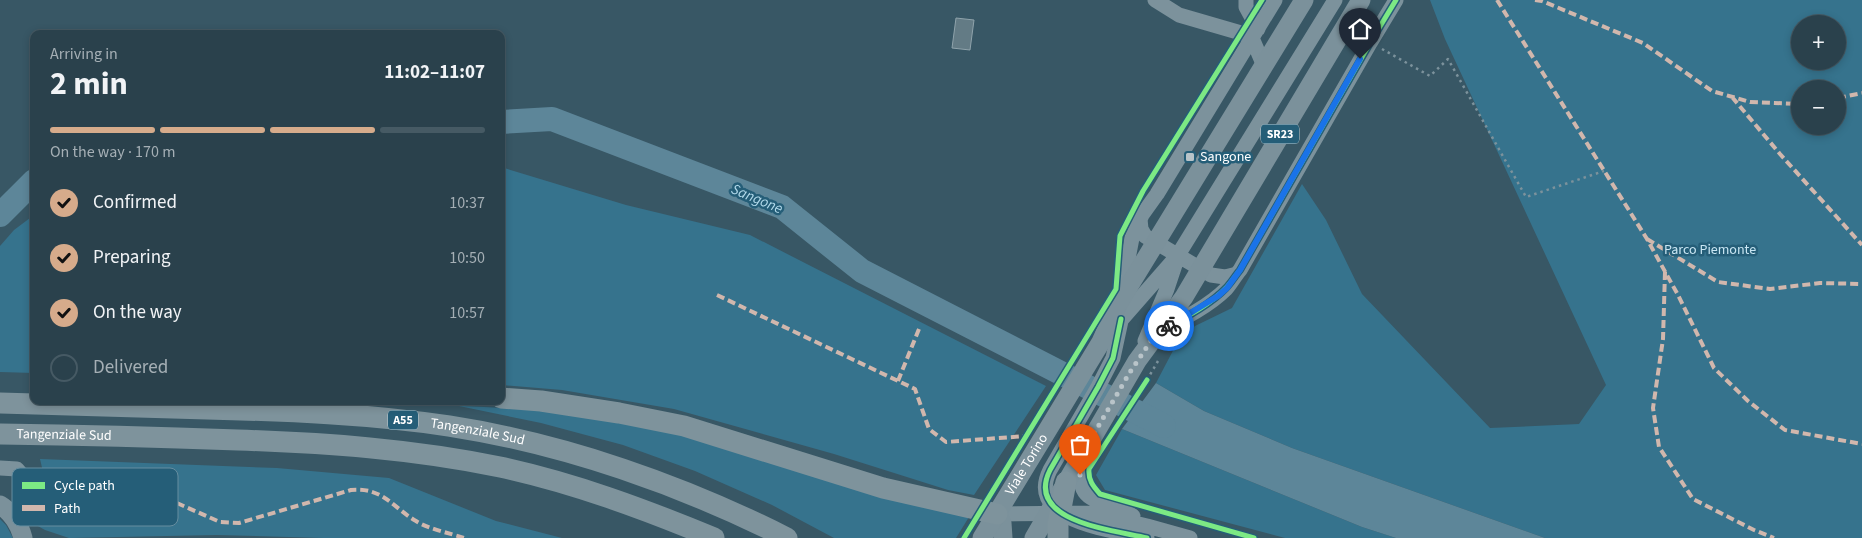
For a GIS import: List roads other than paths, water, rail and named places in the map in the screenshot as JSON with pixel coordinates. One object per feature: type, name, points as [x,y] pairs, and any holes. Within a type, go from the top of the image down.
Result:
[{"type":"highway","points":[[505,398],[541,401],[684,426],[882,488],[997,514]]},
{"type":"highway","name":"Tangenziale Sud","points":[[0,403],[30,404]]},
{"type":"highway","name":"Tangenziale Sud","points":[[61,405],[340,413],[450,426],[562,451],[620,469],[716,506],[786,538]]},
{"type":"highway","points":[[91,406],[101,405]]},
{"type":"highway","name":"Tangenziale Sud","points":[[0,434],[314,443],[381,448],[438,456],[499,467],[603,495],[714,538]]},
{"type":"highway","points":[[1055,519],[1066,482]]},
{"type":"main road","name":"Viale Torino","points":[[982,538],[1072,391],[1103,350],[1118,304],[1124,293],[1304,0]]},
{"type":"main road","name":"SR23","points":[[1066,482],[1107,411],[1138,371],[1157,332],[1184,297],[1361,0]]},
{"type":"main road","points":[[0,505],[12,519]]},
{"type":"main road","points":[[997,514],[1002,523],[1003,538]]},
{"type":"main road","points":[[1034,538],[1055,519]]},
{"type":"main road","points":[[21,531],[32,538]]},
{"type":"street","points":[[1155,0],[1179,15],[1241,33],[1255,33]]},
{"type":"street","points":[[1246,0],[1246,7],[1264,66]]},
{"type":"street","points":[[1124,293],[1130,248],[1140,219],[1275,0]]},
{"type":"street","points":[[1055,519],[1046,490],[1047,476],[1089,403],[1103,350],[1122,319],[1178,255],[1335,0]]},
{"type":"street","points":[[1157,332],[1178,322],[1227,288],[1237,274],[1396,0]]},
{"type":"street","points":[[1140,219],[1141,229],[1145,236],[1200,269],[1217,277],[1237,274]]},
{"type":"street","points":[[1138,371],[1178,255]]},
{"type":"street","points":[[1085,449],[1080,475],[1081,484],[1086,494],[1096,502],[1126,511],[1147,532]]},
{"type":"street","points":[[1055,519],[1093,513],[1147,532]]},
{"type":"street","points":[[997,514],[1055,519],[1190,538]]},
{"type":"waterway","name":"Sangone","points":[[505,122],[552,119],[782,207],[862,271],[1164,426]]},
{"type":"waterway","name":"Sangone","points":[[0,215],[30,185]]},
{"type":"place","name":"Sangone","points":[[1190,157]]},
{"type":"park label","name":"Parco Piemonte","points":[[1710,250]]}]
